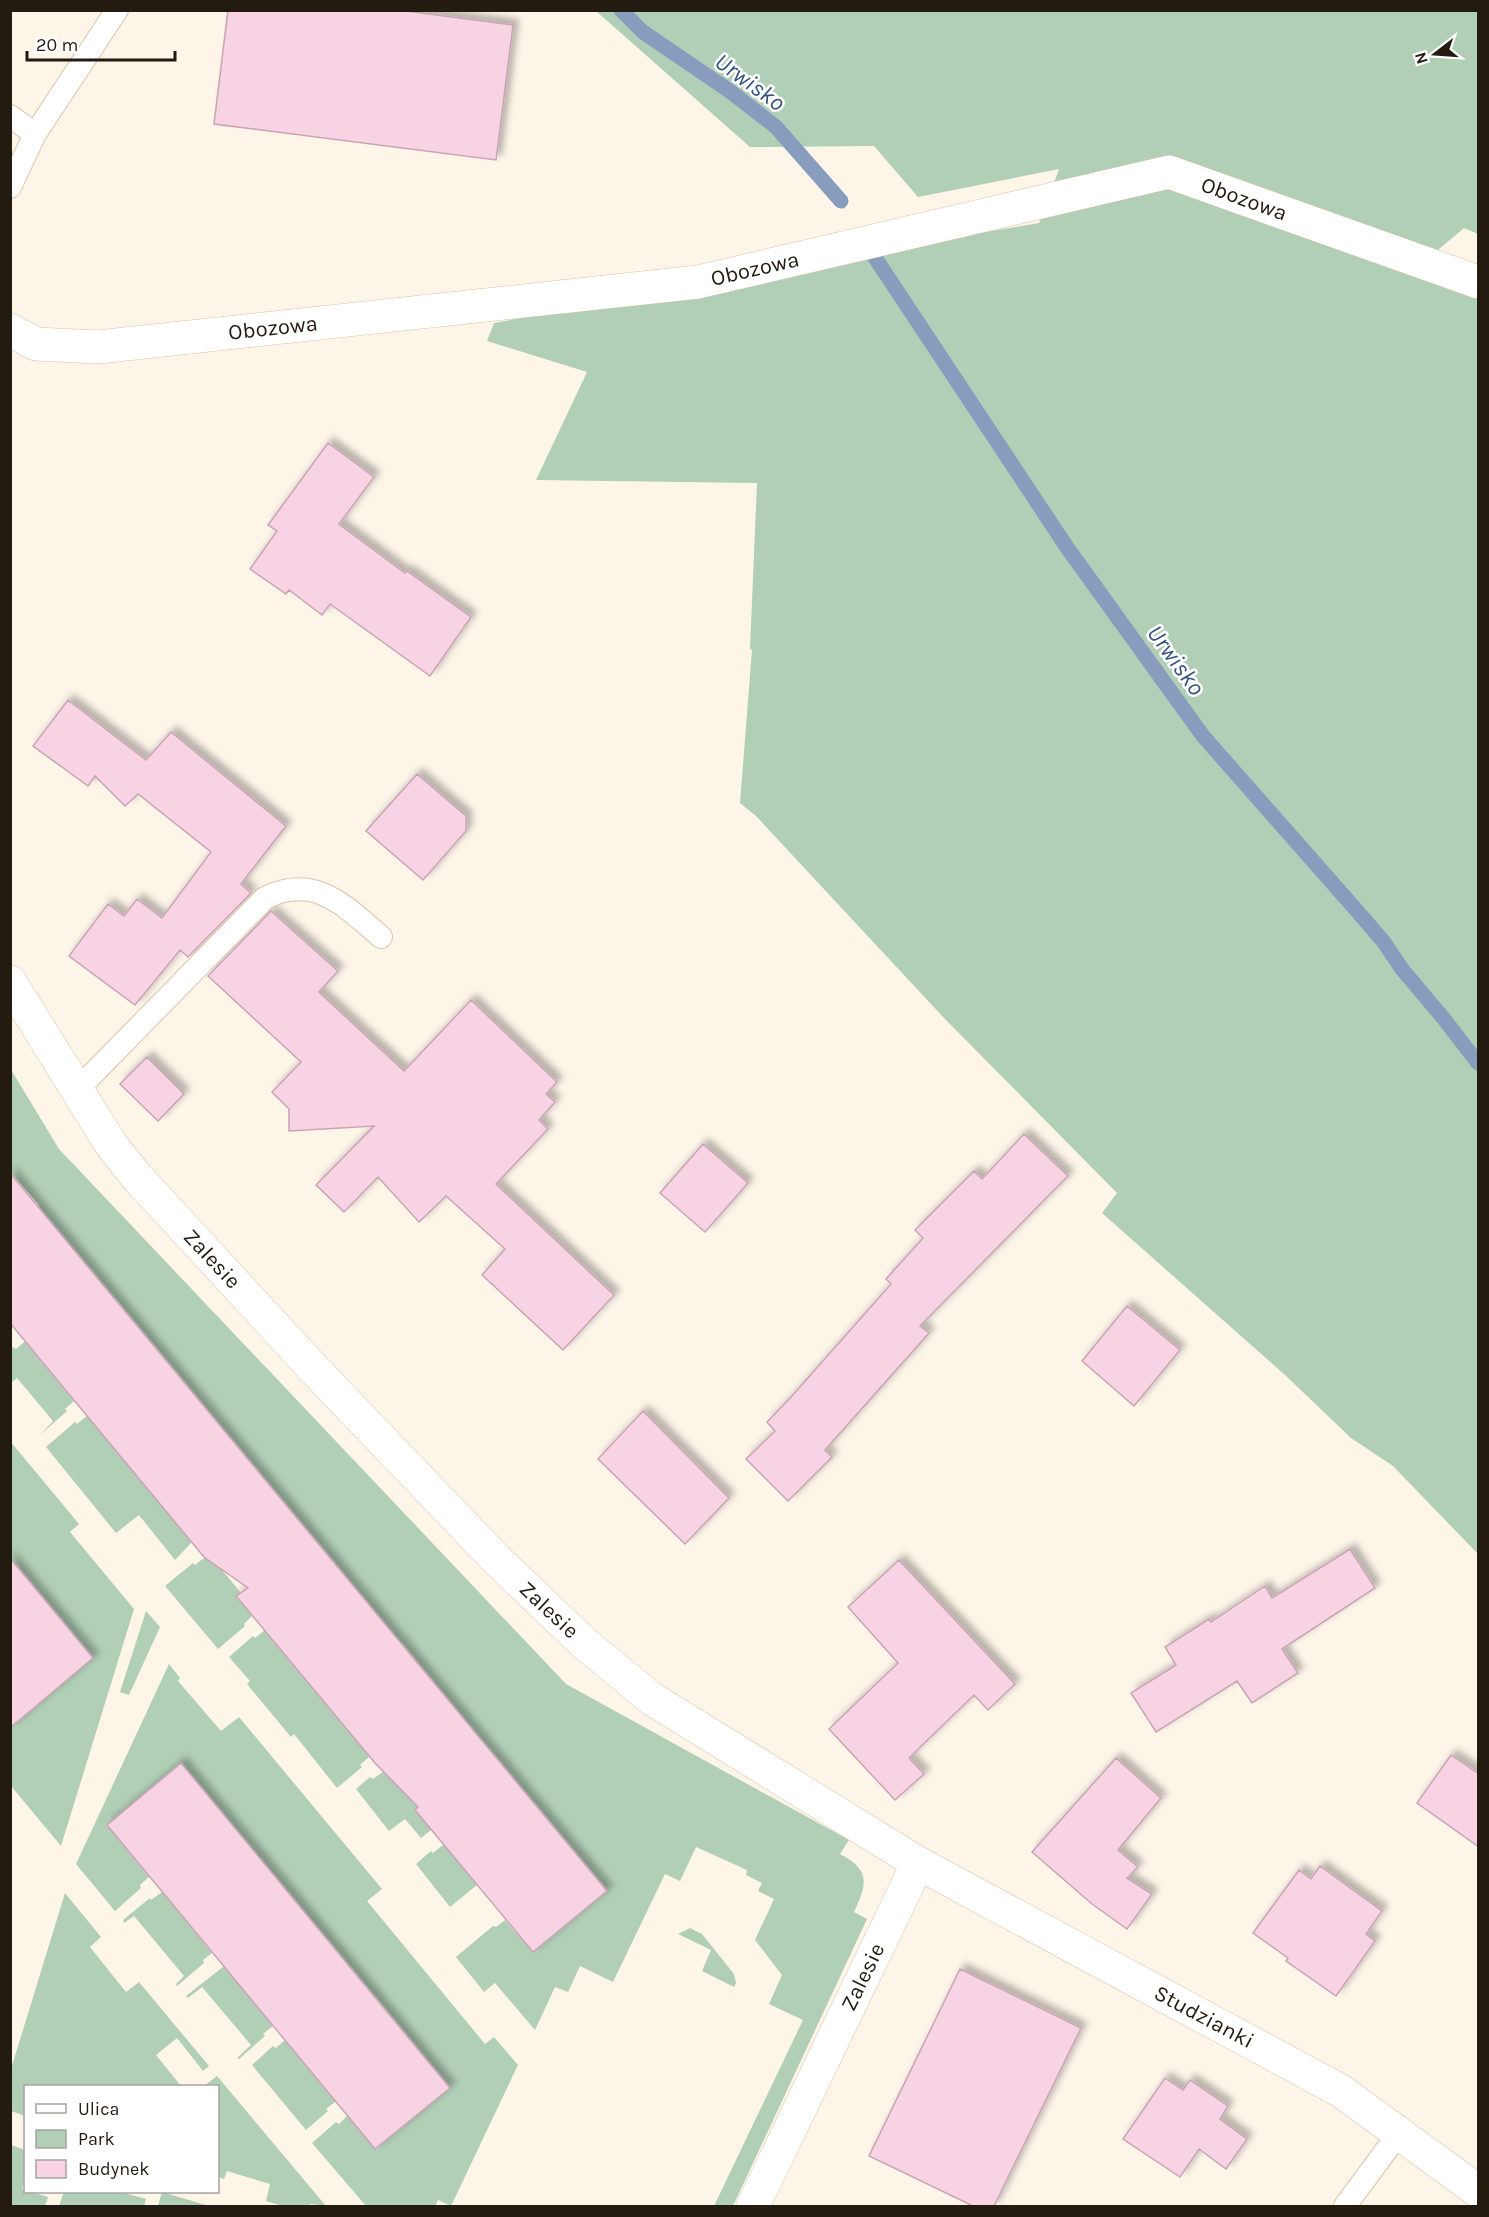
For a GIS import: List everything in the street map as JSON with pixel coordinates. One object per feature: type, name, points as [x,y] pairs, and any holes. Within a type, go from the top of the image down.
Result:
[{"type":"street","name":"Obozowa","points":[[10,330],[36,344],[98,347],[698,282],[1169,172],[1479,282]]},
{"type":"street","name":"Zalesie","points":[[10,982],[47,1038],[76,1090],[112,1146],[137,1178],[312,1367],[488,1551],[583,1642],[652,1699],[918,1863],[753,2206]]},
{"type":"street","name":"Studzianki","points":[[918,1863],[1341,2091],[1479,2191]]},
{"type":"lane","points":[[10,187],[35,134],[117,10]]},
{"type":"lane","points":[[10,116],[35,134]]},
{"type":"lane","points":[[76,1090],[265,898],[279,892],[308,889],[328,895],[348,908],[381,937]]},
{"type":"lane","points":[[1345,2206],[1399,2133]]},
{"type":"green space","points":[[596,11],[1478,11],[1478,234],[1464,228],[1432,255],[1478,275],[1478,1554],[1393,1466],[1351,1438],[1285,1375],[1102,1213],[1117,1193],[944,1018],[756,816],[740,803],[752,650],[750,649],[757,483],[536,480],[587,372],[487,341],[494,323],[772,269],[1039,223],[1059,169],[918,197],[874,146],[750,147]]},
{"type":"green space","points":[[10,1068],[59,1149],[566,1684],[849,1840],[840,1854],[857,1866],[864,1878],[862,1893],[854,1912],[867,1919],[733,2206],[714,2206],[803,2020],[769,2004],[782,1975],[755,1940],[774,1899],[758,1891],[762,1883],[746,1875],[747,1870],[696,1847],[680,1881],[665,1874],[613,1982],[580,1966],[568,1992],[555,1987],[535,2030],[495,1983],[484,1992],[456,1957],[493,1926],[496,1927],[505,1920],[533,1952],[607,1890],[533,1801],[528,1804],[513,1786],[517,1782],[489,1748],[485,1752],[453,1713],[457,1710],[402,1643],[328,1705],[370,1756],[360,1765],[362,1767],[337,1788],[294,1734],[291,1737],[247,1684],[250,1681],[229,1657],[253,1636],[255,1638],[265,1630],[284,1653],[358,1591],[311,1534],[275,1499],[279,1496],[232,1439],[158,1500],[192,1542],[175,1560],[139,1515],[116,1533],[46,1447],[75,1422],[77,1424],[87,1416],[115,1449],[189,1387],[115,1298],[110,1301],[96,1283],[99,1279],[35,1209],[39,1205],[11,1173]]},
{"type":"green space","points":[[29,1338],[40,1359],[74,1401],[65,1409],[67,1411],[40,1435],[53,1421],[17,1378],[11,1383],[11,1349],[13,1347],[16,1349]]},
{"type":"green space","points":[[10,1441],[79,1524],[70,1532],[134,1609],[61,1846],[11,1786],[11,1709],[20,1720],[93,1658],[19,1569],[11,1566]]},
{"type":"green space","points":[[209,1554],[241,1593],[237,1596],[253,1615],[244,1624],[245,1626],[218,1649],[165,1586],[193,1563],[195,1565]]},
{"type":"green space","points":[[146,1611],[160,1627],[129,1695],[120,1692]]},
{"type":"green space","points":[[169,1664],[180,1678],[178,1681],[221,1731],[239,1717],[382,1889],[367,1901],[485,2044],[494,2037],[518,2065],[451,2206],[438,2200],[435,2206],[366,2206],[312,2143],[336,2122],[339,2124],[348,2115],[376,2149],[449,2087],[376,1997],[371,2000],[360,1979],[181,1764],[107,1825],[149,1877],[140,1885],[141,1888],[115,1911],[76,1864]]},
{"type":"green space","points":[[387,1769],[419,1807],[415,1810],[431,1830],[421,1838],[405,1819],[389,1831],[356,1789],[370,1777],[373,1779]]},
{"type":"green space","points":[[448,1841],[459,1863],[477,1885],[450,1907],[416,1864],[431,1851],[433,1853]]},
{"type":"green space","points":[[162,1892],[212,1953],[177,1986],[176,1984],[184,1976],[134,1916],[124,1923],[123,1920],[150,1898],[151,1900]]},
{"type":"green space","points":[[65,1893],[101,1937],[90,1947],[126,1992],[139,1982],[209,2066],[203,2071],[177,2038],[156,2055],[180,2085],[24,2085],[24,2116],[11,2111],[11,2069]]},
{"type":"green space","points":[[690,1928],[702,1934],[734,1974],[736,1983],[734,1987],[702,1971],[711,1950],[678,1934]]},
{"type":"green space","points":[[224,1966],[273,2026],[239,2059],[237,2058],[251,2045],[202,1987],[188,1998],[186,1996]]},
{"type":"green space","points":[[285,2040],[336,2101],[306,2130],[252,2065],[273,2046],[276,2048]]},
{"type":"green space","points":[[217,2076],[326,2206],[310,2204],[309,2206],[283,2206],[266,2201],[270,2184],[227,2171],[224,2179],[219,2177],[219,2085],[205,2085]]},
{"type":"green space","points":[[11,2145],[24,2150],[22,2189],[24,2193],[35,2193],[48,2197],[45,2206],[11,2206]]},
{"type":"green space","points":[[64,2193],[125,2193],[146,2199],[144,2206],[59,2206]]},
{"type":"green space","points":[[162,2193],[165,2193],[209,2206],[158,2206]]},
{"type":"building","points":[[228,10],[398,10],[513,25],[496,160],[214,124]]},
{"type":"building","points":[[328,443],[374,477],[339,524],[405,573],[407,571],[471,617],[430,676],[330,604],[322,615],[289,590],[286,594],[250,569],[277,531],[268,525]]},
{"type":"building","points":[[68,700],[146,760],[171,732],[286,826],[241,884],[251,893],[188,957],[180,950],[135,1005],[69,956],[108,904],[124,916],[137,899],[162,918],[211,852],[138,794],[125,806],[95,776],[88,786],[33,746]]},
{"type":"building","points":[[417,774],[466,816],[466,831],[423,880],[366,831]]},
{"type":"building","points":[[271,911],[338,971],[319,992],[404,1071],[471,1000],[557,1082],[546,1094],[555,1102],[539,1120],[548,1129],[496,1184],[614,1295],[563,1350],[482,1275],[505,1249],[446,1196],[419,1222],[378,1177],[344,1212],[316,1185],[374,1126],[289,1131],[289,1109],[272,1092],[301,1062],[208,976]]},
{"type":"building","points":[[147,1057],[184,1094],[158,1121],[120,1084]]},
{"type":"building","points":[[1024,1134],[1068,1176],[920,1326],[929,1333],[825,1450],[832,1457],[788,1501],[746,1459],[775,1431],[767,1422],[891,1284],[886,1279],[923,1238],[915,1230],[974,1171],[982,1179]]},
{"type":"building","points":[[703,1144],[748,1183],[705,1232],[660,1193]]},
{"type":"building","points":[[10,1173],[607,1891],[533,1952],[415,1810],[418,1807],[375,1763],[236,1596],[248,1588],[204,1557],[10,1323]]},
{"type":"building","points":[[1127,1306],[1180,1350],[1134,1406],[1082,1361]]},
{"type":"building","points":[[643,1411],[729,1498],[685,1544],[598,1459]]},
{"type":"building","points":[[1350,1549],[1375,1588],[1282,1649],[1298,1673],[1252,1703],[1237,1681],[1156,1732],[1131,1693],[1176,1665],[1165,1647],[1209,1619],[1211,1622],[1265,1586],[1272,1598]]},
{"type":"building","points":[[10,1558],[93,1658],[10,1728]]},
{"type":"building","points":[[899,1560],[1015,1684],[988,1710],[974,1695],[909,1758],[924,1774],[895,1800],[829,1729],[898,1663],[848,1607]]},
{"type":"building","points":[[1451,1755],[1479,1774],[1479,1847],[1417,1803]]},
{"type":"building","points":[[1116,1758],[1161,1798],[1118,1850],[1138,1867],[1127,1878],[1152,1894],[1127,1929],[1092,1904],[1032,1852]]},
{"type":"building","points":[[181,1763],[450,2088],[375,2149],[107,1825]]},
{"type":"building","points":[[1320,1866],[1382,1911],[1366,1934],[1375,1941],[1336,1996],[1286,1961],[1288,1958],[1253,1933],[1299,1870],[1311,1879]]},
{"type":"building","points":[[960,1969],[1081,2028],[994,2206],[973,2206],[869,2156]]},
{"type":"building","points":[[1165,2078],[1183,2090],[1190,2080],[1228,2106],[1220,2119],[1247,2139],[1226,2169],[1199,2149],[1180,2177],[1123,2139]]},
{"type":"waterway","name":"Urwisko","points":[[621,10],[643,32],[731,92],[776,127],[841,201]]},
{"type":"waterway","name":"Urwisko","points":[[874,256],[1066,546],[1203,736],[1383,941],[1402,969],[1478,1063]]}]
